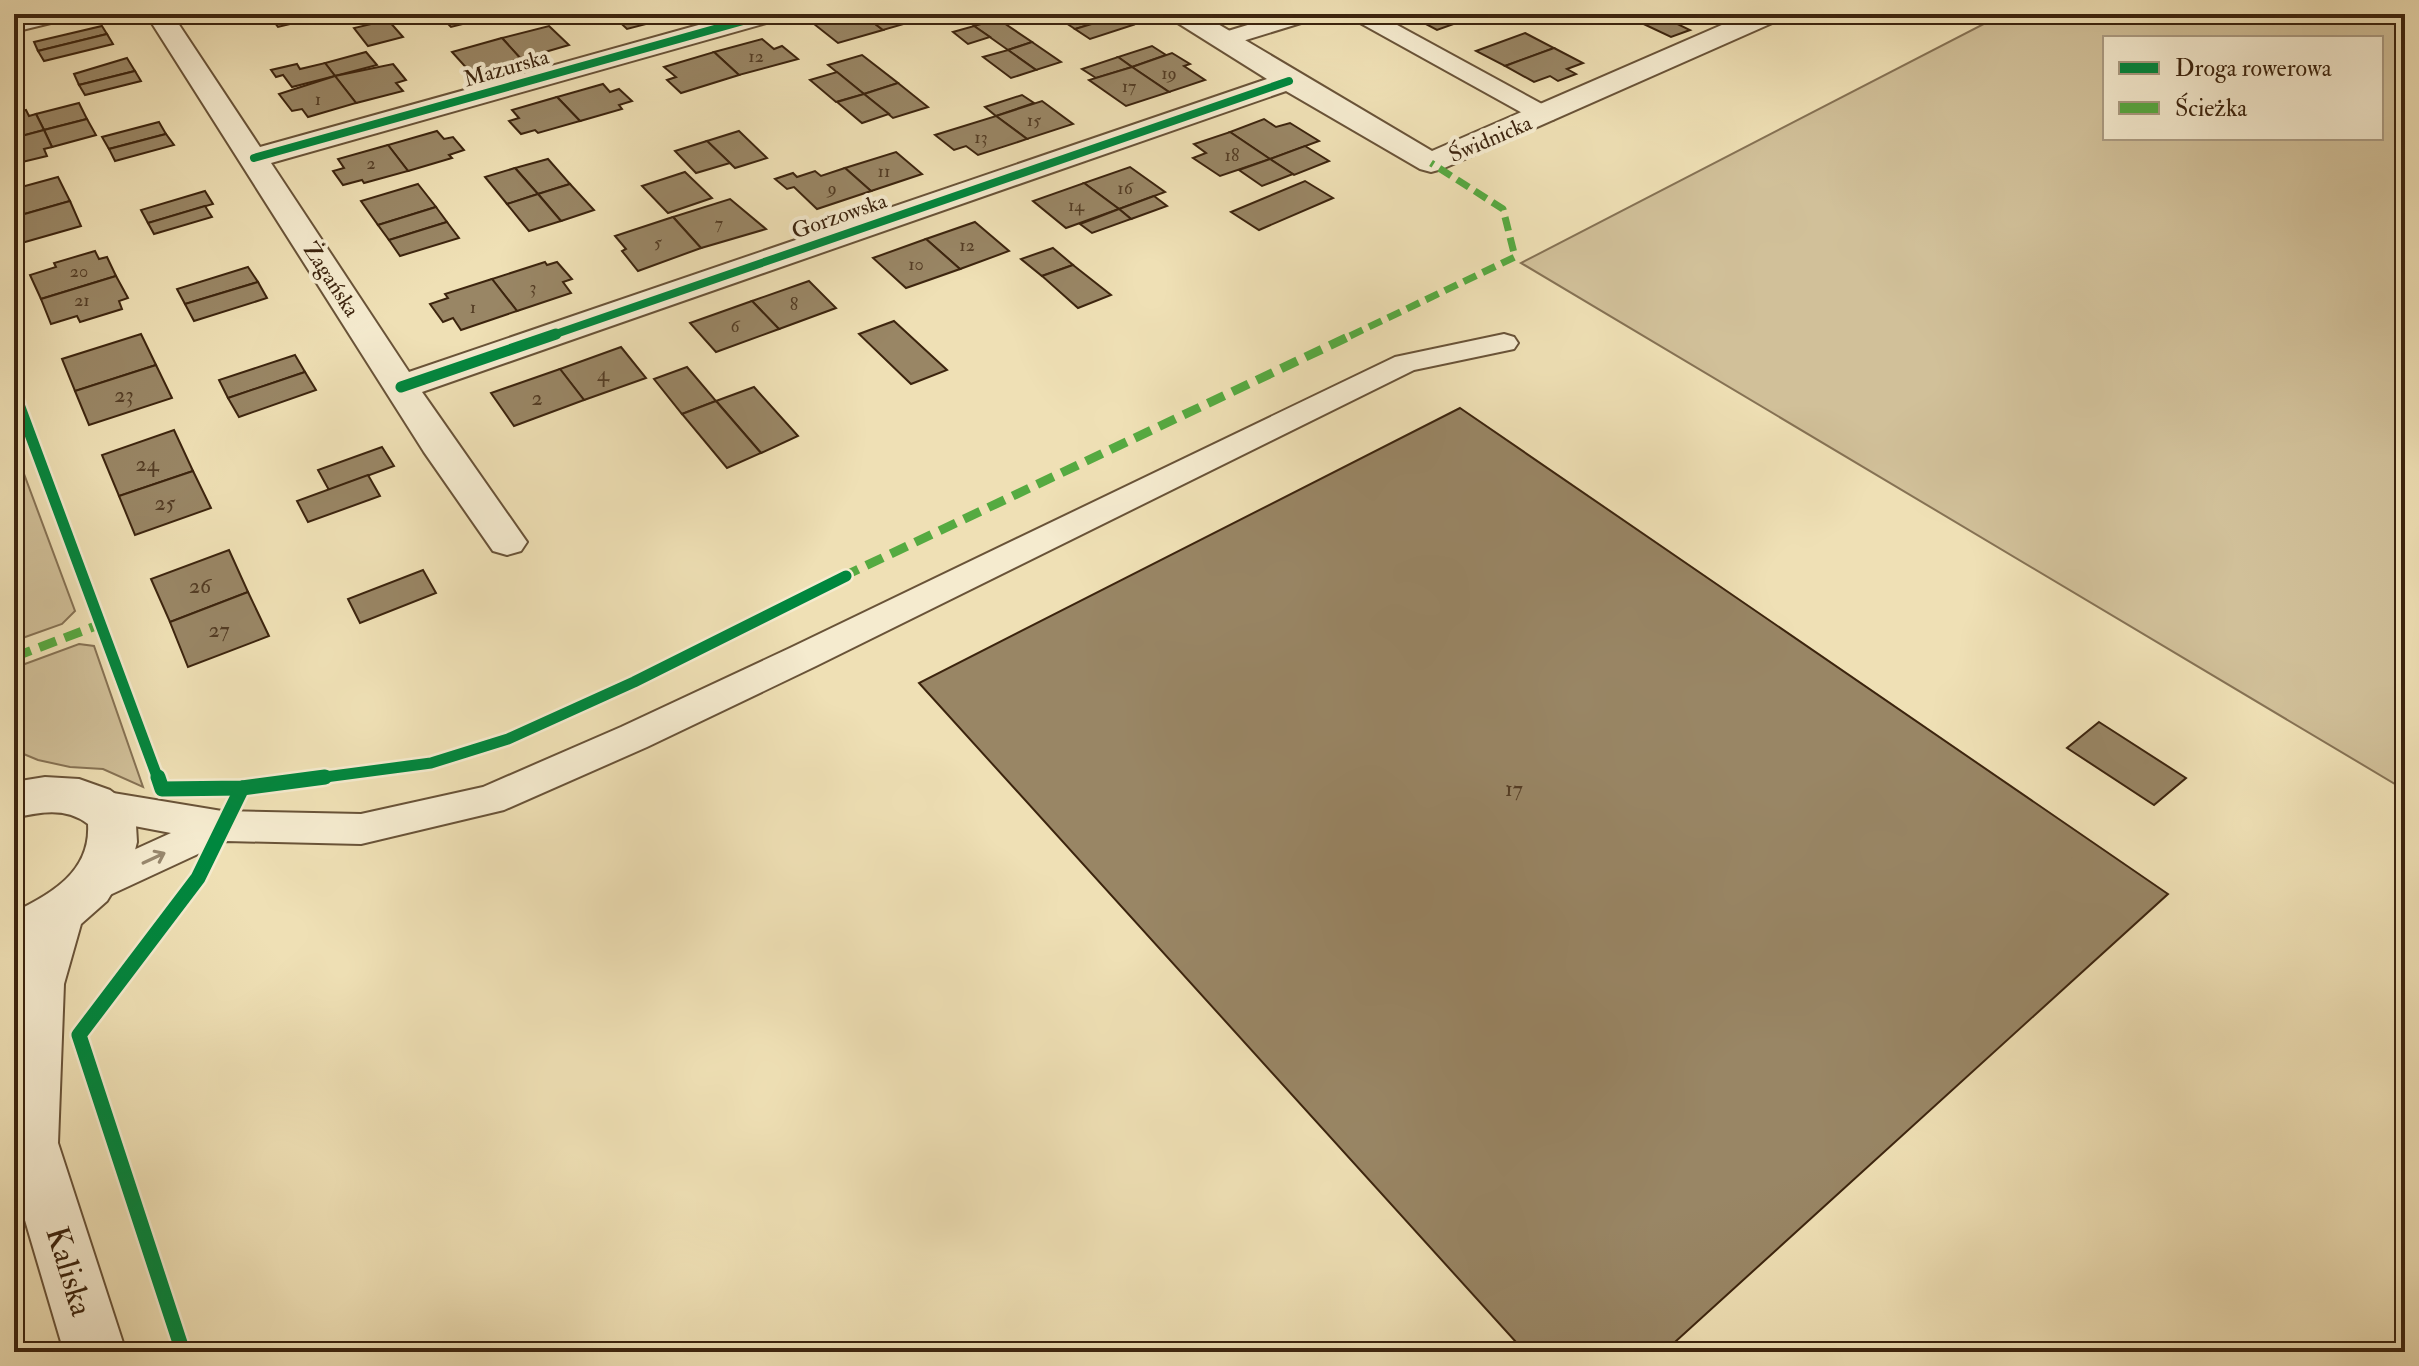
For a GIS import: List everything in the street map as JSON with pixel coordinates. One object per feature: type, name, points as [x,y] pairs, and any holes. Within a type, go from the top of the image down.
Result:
[{"type":"street","points":[[14,24],[54,14]]},
{"type":"street","name":"Żagańska","points":[[159,14],[401,387],[507,542]]},
{"type":"street","name":"Mazurska","points":[[254,158],[768,14]]},
{"type":"street","name":"Świdnicka","points":[[1182,14],[1289,81],[1431,163],[1770,14]]},
{"type":"street","name":"Gorzowska","points":[[401,387],[1289,81]]},
{"type":"street","points":[[24,791],[81,796],[101,806]]},
{"type":"street","name":"Kaliska","points":[[95,1352],[22,1131],[38,984],[53,912],[105,867],[113,843],[112,823],[101,806]]},
{"type":"lane","points":[[1223,40],[1306,14]]},
{"type":"lane","points":[[1361,14],[1544,115]]},
{"type":"lane","points":[[101,806],[222,826],[361,829],[490,800],[747,683],[1405,363],[1504,343]]},
{"type":"lane","points":[[53,912],[222,826]]},
{"type":"shaded area","points":[[2003,14],[2405,14],[2405,790],[1521,263]]},
{"type":"shaded area","points":[[14,447],[75,611],[62,624],[14,641]]},
{"type":"shaded area","points":[[79,644],[94,646],[143,787],[103,769],[70,767],[38,760],[14,750],[14,668]]},
{"type":"building","points":[[268,14],[297,14],[303,21],[278,27]]},
{"type":"building","points":[[438,14],[478,14],[483,19],[451,27]]},
{"type":"building","points":[[611,14],[670,14],[673,17],[627,29]]},
{"type":"building","points":[[848,14],[862,14],[883,30],[838,43],[814,24]]},
{"type":"building","points":[[862,14],[923,14],[928,17],[883,30]]},
{"type":"building","points":[[1076,14],[1118,16],[1075,29],[1060,19]]},
{"type":"building","points":[[1407,14],[1467,14],[1473,17],[1437,30]]},
{"type":"building","points":[[1657,14],[1690,30],[1671,37],[1633,19]]},
{"type":"building","points":[[1657,14],[1697,14],[1674,22]]},
{"type":"building","points":[[1118,16],[1133,25],[1090,39],[1075,29]]},
{"type":"building","points":[[998,19],[1032,42],[1008,50],[974,26]]},
{"type":"building","points":[[388,20],[403,37],[368,46],[354,28]]},
{"type":"building","points":[[102,26],[107,34],[38,51],[34,42]]},
{"type":"building","points":[[549,26],[569,45],[521,59],[502,38]]},
{"type":"building","points":[[974,26],[990,37],[968,44],[953,32]]},
{"type":"building","points":[[1525,33],[1554,48],[1505,66],[1476,51]]},
{"type":"building","points":[[107,34],[113,44],[44,61],[38,51]]},
{"type":"building","points":[[502,38],[521,59],[470,72],[452,52]]},
{"type":"building","points":[[762,39],[774,49],[782,46],[798,59],[739,75],[714,52]]},
{"type":"building","points":[[1032,42],[1061,62],[1036,70],[1008,50]]},
{"type":"building","points":[[1152,46],[1166,55],[1132,67],[1118,57]]},
{"type":"building","points":[[1554,48],[1583,63],[1567,69],[1576,74],[1558,81],[1550,76],[1534,82],[1505,66]]},
{"type":"building","points":[[1008,50],[1036,70],[1011,78],[983,57]]},
{"type":"building","points":[[366,52],[377,65],[335,76],[325,63]]},
{"type":"building","points":[[714,52],[739,75],[681,93],[667,80],[676,77],[664,67]]},
{"type":"building","points":[[1172,53],[1190,64],[1184,66],[1205,80],[1169,92],[1132,67]]},
{"type":"building","points":[[862,55],[898,83],[864,94],[828,65]]},
{"type":"building","points":[[1118,57],[1132,67],[1096,78],[1082,69]]},
{"type":"building","points":[[127,58],[135,71],[79,85],[74,74]]},
{"type":"building","points":[[325,63],[335,76],[292,87],[283,75],[276,77],[271,70],[297,64],[300,69]]},
{"type":"building","points":[[393,64],[406,80],[396,83],[403,91],[356,103],[335,76]]},
{"type":"building","points":[[1132,67],[1169,92],[1126,106],[1089,80]]},
{"type":"building","points":[[135,71],[141,81],[85,95],[79,85]]},
{"type":"building","points":[[837,72],[864,94],[836,102],[810,80]]},
{"type":"building","points":[[335,76],[356,103],[308,117],[302,109],[292,111],[279,94]]},
{"type":"building","points":[[898,83],[928,107],[893,118],[864,94]]},
{"type":"building","points":[[603,84],[610,92],[619,89],[632,101],[619,105],[622,109],[580,121],[557,97]]},
{"type":"building","points":[[864,94],[889,114],[862,123],[837,102]]},
{"type":"building","points":[[1022,95],[1034,103],[996,116],[985,107]]},
{"type":"building","points":[[557,97],[580,121],[538,133],[535,130],[521,134],[509,121],[519,118],[512,110]]},
{"type":"building","points":[[1042,101],[1073,124],[1027,139],[996,116]]},
{"type":"building","points":[[79,103],[87,119],[44,130],[36,114]]},
{"type":"building","points":[[26,110],[29,116],[36,114],[44,130],[14,138],[14,113]]},
{"type":"building","points":[[996,116],[1027,139],[978,155],[966,146],[954,150],[935,135]]},
{"type":"building","points":[[87,119],[96,135],[52,147],[44,130]]},
{"type":"building","points":[[1264,119],[1276,127],[1290,123],[1319,141],[1270,159],[1230,132]]},
{"type":"building","points":[[159,122],[166,134],[109,149],[102,137]]},
{"type":"building","points":[[44,130],[52,147],[44,149],[47,156],[14,164],[14,138]]},
{"type":"building","points":[[437,131],[444,139],[453,137],[464,150],[449,155],[452,158],[408,171],[388,145]]},
{"type":"building","points":[[739,131],[767,158],[735,168],[707,141]]},
{"type":"building","points":[[1230,132],[1270,159],[1220,176],[1193,158],[1206,153],[1194,144]]},
{"type":"building","points":[[166,134],[174,145],[115,161],[109,149]]},
{"type":"building","points":[[707,141],[730,163],[696,173],[675,151]]},
{"type":"building","points":[[388,145],[408,171],[364,183],[362,180],[343,185],[333,171],[344,168],[338,159]]},
{"type":"building","points":[[1305,146],[1329,161],[1294,175],[1270,159]]},
{"type":"building","points":[[896,152],[922,174],[871,191],[845,168]]},
{"type":"building","points":[[548,159],[570,184],[538,194],[515,168]]},
{"type":"building","points":[[1270,159],[1293,174],[1262,186],[1239,170]]},
{"type":"building","points":[[1130,167],[1165,192],[1119,209],[1084,183]]},
{"type":"building","points":[[515,168],[538,194],[507,204],[485,177]]},
{"type":"building","points":[[845,168],[871,191],[817,209],[794,187],[787,189],[775,179],[815,171],[821,176]]},
{"type":"building","points":[[685,172],[712,198],[668,213],[642,186]]},
{"type":"building","points":[[58,177],[70,201],[14,217],[14,189]]},
{"type":"building","points":[[1305,181],[1333,198],[1259,230],[1231,212]]},
{"type":"building","points":[[1084,183],[1119,209],[1066,228],[1033,201]]},
{"type":"building","points":[[418,184],[436,207],[378,225],[361,201]]},
{"type":"building","points":[[570,184],[594,210],[561,221],[538,194]]},
{"type":"building","points":[[205,191],[213,204],[148,223],[141,210]]},
{"type":"building","points":[[538,194],[561,221],[529,231],[507,204]]},
{"type":"building","points":[[1154,196],[1167,206],[1131,219],[1119,209]]},
{"type":"building","points":[[730,199],[766,229],[701,248],[673,217]]},
{"type":"building","points":[[70,201],[81,226],[18,244],[14,235],[14,217]]},
{"type":"building","points":[[205,206],[212,217],[154,234],[148,223]]},
{"type":"building","points":[[436,207],[447,222],[389,240],[378,225]]},
{"type":"building","points":[[1119,209],[1131,219],[1092,233],[1080,224]]},
{"type":"building","points":[[673,217],[701,248],[638,271],[615,236]]},
{"type":"building","points":[[447,222],[459,238],[400,256],[389,240]]},
{"type":"building","points":[[975,222],[1009,251],[960,269],[926,239]]},
{"type":"building","points":[[926,239],[960,269],[906,288],[873,258]]},
{"type":"building","points":[[1053,248],[1073,265],[1042,276],[1021,259]]},
{"type":"building","points":[[95,251],[99,259],[107,257],[116,276],[41,299],[30,275],[56,267],[54,263]]},
{"type":"building","points":[[545,262],[547,265],[557,262],[572,279],[563,282],[571,293],[517,311],[492,279]]},
{"type":"building","points":[[1073,265],[1111,295],[1078,308],[1042,276]]},
{"type":"building","points":[[248,267],[258,282],[185,304],[177,289]]},
{"type":"building","points":[[116,276],[128,298],[119,301],[122,309],[80,322],[77,316],[51,324],[41,299]]},
{"type":"building","points":[[492,279],[517,311],[461,330],[453,318],[443,322],[430,304],[448,298],[445,294]]},
{"type":"building","points":[[809,281],[836,308],[779,329],[752,301]]},
{"type":"building","points":[[258,282],[267,298],[194,321],[185,304]]},
{"type":"building","points":[[752,301],[779,329],[716,352],[690,323]]},
{"type":"building","points":[[894,321],[947,370],[911,384],[859,334]]},
{"type":"building","points":[[141,334],[156,365],[75,391],[62,359]]},
{"type":"building","points":[[621,347],[646,378],[584,400],[560,369]]},
{"type":"building","points":[[295,355],[305,372],[228,398],[219,380]]},
{"type":"building","points":[[156,365],[172,398],[89,425],[75,391]]},
{"type":"building","points":[[687,367],[716,401],[682,414],[654,379]]},
{"type":"building","points":[[560,369],[584,400],[514,426],[491,393]]},
{"type":"building","points":[[305,372],[316,390],[239,417],[228,398]]},
{"type":"building","points":[[754,387],[798,436],[761,453],[716,401]]},
{"type":"building","points":[[716,401],[761,453],[727,468],[682,414]]},
{"type":"building","points":[[1460,408],[2168,894],[1664,1352],[1525,1352],[919,683]]},
{"type":"building","points":[[174,430],[193,471],[119,496],[102,455]]},
{"type":"building","points":[[382,447],[394,466],[329,490],[318,470]]},
{"type":"building","points":[[193,471],[211,508],[135,535],[119,496]]},
{"type":"building","points":[[368,475],[380,496],[308,522],[297,501]]},
{"type":"building","points":[[229,550],[248,592],[170,622],[151,579]]},
{"type":"building","points":[[423,570],[436,593],[360,623],[348,599]]},
{"type":"building","points":[[248,592],[269,636],[188,667],[170,622]]},
{"type":"building","points":[[2099,722],[2186,778],[2154,805],[2067,748]]},
{"type":"marked path","points":[[842,577],[1515,257],[1503,209],[1431,163]]},
{"type":"marked path","points":[[14,657],[101,624]]},
{"type":"cycle path","points":[[254,158],[768,14]]},
{"type":"cycle path","points":[[401,387],[1289,81]]},
{"type":"cycle path","points":[[14,391],[162,789],[242,788],[431,763],[508,739],[634,682],[846,576]]},
{"type":"cycle path","points":[[183,1352],[79,1035],[198,878],[242,788]]}]
